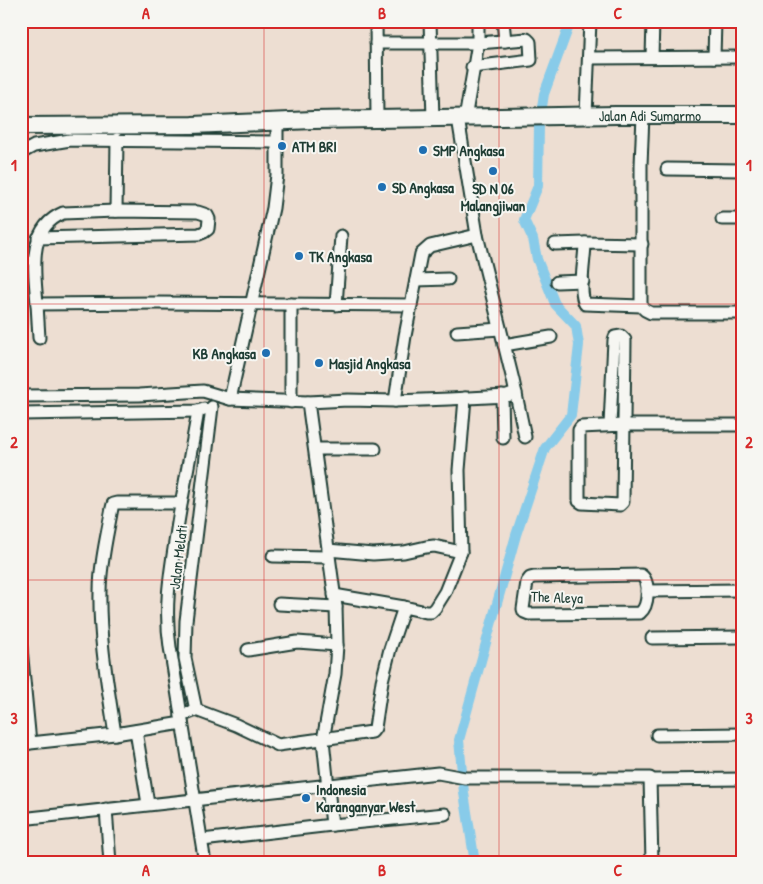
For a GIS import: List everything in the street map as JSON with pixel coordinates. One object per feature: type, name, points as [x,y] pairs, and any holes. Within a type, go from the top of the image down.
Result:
[{"type":"main road","name":"Jalan Adi Sumarmo","points":[[21,126],[192,125],[557,116],[742,115]]},
{"type":"street","points":[[376,21],[377,119]]},
{"type":"street","points":[[430,21],[433,119]]},
{"type":"street","points":[[478,21],[478,43],[462,118],[477,235],[525,437]]},
{"type":"street","points":[[504,21],[505,41]]},
{"type":"street","points":[[586,116],[590,21]]},
{"type":"street","points":[[652,57],[653,21]]},
{"type":"street","points":[[714,57],[715,21]]},
{"type":"street","points":[[376,43],[478,43],[529,40],[531,60],[472,67]]},
{"type":"street","points":[[589,58],[742,57]]},
{"type":"street","points":[[641,306],[643,115]]},
{"type":"street","points":[[21,414],[198,411],[212,408],[226,398],[252,304],[273,208],[277,174],[277,122]]},
{"type":"street","points":[[21,153],[34,146],[60,140],[117,139],[277,142]]},
{"type":"street","points":[[116,211],[117,139]]},
{"type":"street","points":[[667,169],[742,170]]},
{"type":"street","points":[[38,238],[199,234],[208,229],[209,224],[207,215],[198,212],[116,211],[63,213],[42,230],[38,238],[34,251],[38,338]]},
{"type":"street","points":[[722,220],[742,219]]},
{"type":"street","points":[[395,401],[421,254],[430,246],[477,235]]},
{"type":"street","points":[[336,305],[341,236]]},
{"type":"street","points":[[585,243],[583,281],[583,300],[585,304],[641,306],[651,313],[742,313]]},
{"type":"street","points":[[555,244],[642,244]]},
{"type":"street","points":[[416,280],[448,279]]},
{"type":"street","points":[[557,282],[583,281]]},
{"type":"street","points":[[36,304],[411,305]]},
{"type":"street","points":[[291,304],[291,402]]},
{"type":"street","points":[[458,332],[500,329]]},
{"type":"street","points":[[610,425],[614,340],[618,336],[625,340],[624,425],[623,502],[620,505],[582,503],[578,498],[579,430],[581,427],[610,425],[624,425],[742,425]]},
{"type":"street","points":[[504,345],[551,337]]},
{"type":"street","points":[[21,396],[139,395],[204,391],[226,398],[308,402],[466,398],[502,396],[516,393]]},
{"type":"street","points":[[502,396],[504,438]]},
{"type":"street","points":[[334,595],[426,612],[432,612],[435,608],[445,592],[461,552],[459,470],[466,398]]},
{"type":"street","points":[[308,402],[336,607],[337,645],[335,674],[323,740],[332,825]]},
{"type":"street","name":"Jalan Melati","points":[[196,710],[185,658],[185,628],[212,408]]},
{"type":"street","points":[[198,411],[181,503],[167,594],[166,614],[205,863]]},
{"type":"street","points":[[315,449],[375,449]]},
{"type":"street","points":[[115,734],[102,643],[100,590],[103,553],[113,504],[181,503]]},
{"type":"street","points":[[273,556],[404,552],[426,546],[461,552]]},
{"type":"street","name":"The Aleya","points":[[641,575],[646,581],[646,591],[644,610],[636,614],[528,614],[523,609],[527,582],[534,576],[641,575]]},
{"type":"street","points":[[646,591],[742,590]]},
{"type":"street","points":[[279,604],[336,607]]},
{"type":"street","points":[[21,648],[25,743],[136,731],[182,720],[196,710],[236,725],[278,745],[371,733],[374,730],[390,649],[404,607]]},
{"type":"street","points":[[652,638],[742,637]]},
{"type":"street","points":[[248,650],[288,643],[337,645]]},
{"type":"street","points":[[136,731],[148,804]]},
{"type":"street","points":[[657,735],[742,734]]},
{"type":"street","points":[[21,819],[438,773],[460,777],[650,778],[652,863]]},
{"type":"street","points":[[654,780],[742,778]]},
{"type":"street","points":[[106,809],[110,863]]},
{"type":"street","points":[[202,840],[445,814]]},
{"type":"waterway","points":[[475,863],[464,793],[459,740],[516,535],[545,448],[571,415],[579,345],[576,326],[555,304],[537,259],[533,239],[524,220],[538,186],[539,126],[544,94],[569,26],[569,21]]},
{"type":"place","name":"ATM BRI","points":[[282,146]]},
{"type":"place","name":"SMP Angkasa","points":[[423,150]]},
{"type":"place","name":"SD N 06 Malangjiwan","points":[[493,171]]},
{"type":"place","name":"SD Angkasa","points":[[382,187]]},
{"type":"place","name":"TK Angkasa","points":[[299,256]]},
{"type":"place","name":"KB Angkasa","points":[[266,353]]},
{"type":"place","name":"Masjid Angkasa","points":[[319,363]]},
{"type":"place","name":"Indonesia Karanganyar West","points":[[306,798]]}]
